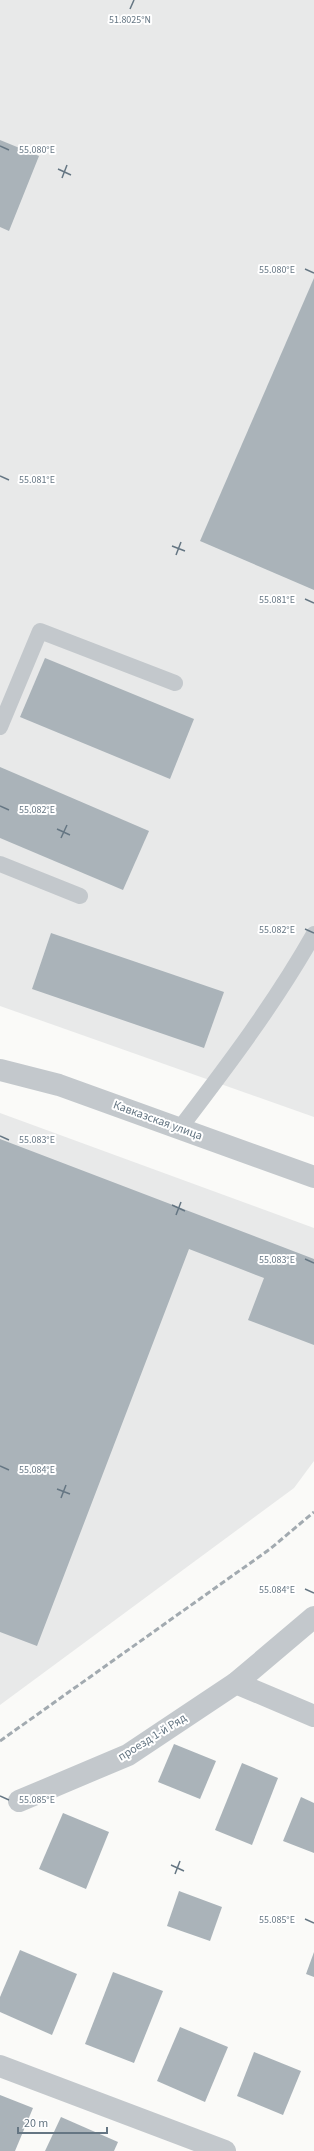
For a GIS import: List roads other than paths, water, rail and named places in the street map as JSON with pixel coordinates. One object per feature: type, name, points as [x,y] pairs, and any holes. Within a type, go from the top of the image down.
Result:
[{"type":"street","name":"Кавказская улица","points":[[0,1070],[59,1085],[314,1177]]},
{"type":"street","name":"проезд 1-й Ряд","points":[[19,1801],[128,1755],[236,1683],[314,1617]]},
{"type":"street","points":[[236,1683],[314,1716]]},
{"type":"street","points":[[0,2066],[225,2151]]},
{"type":"lane","points":[[0,727],[40,631],[175,683]]},
{"type":"lane","points":[[0,864],[80,896]]},
{"type":"lane","points":[[180,1128],[243,1045],[299,961],[314,934]]},
{"type":"railway","points":[[0,1741],[270,1549],[314,1512]]}]
